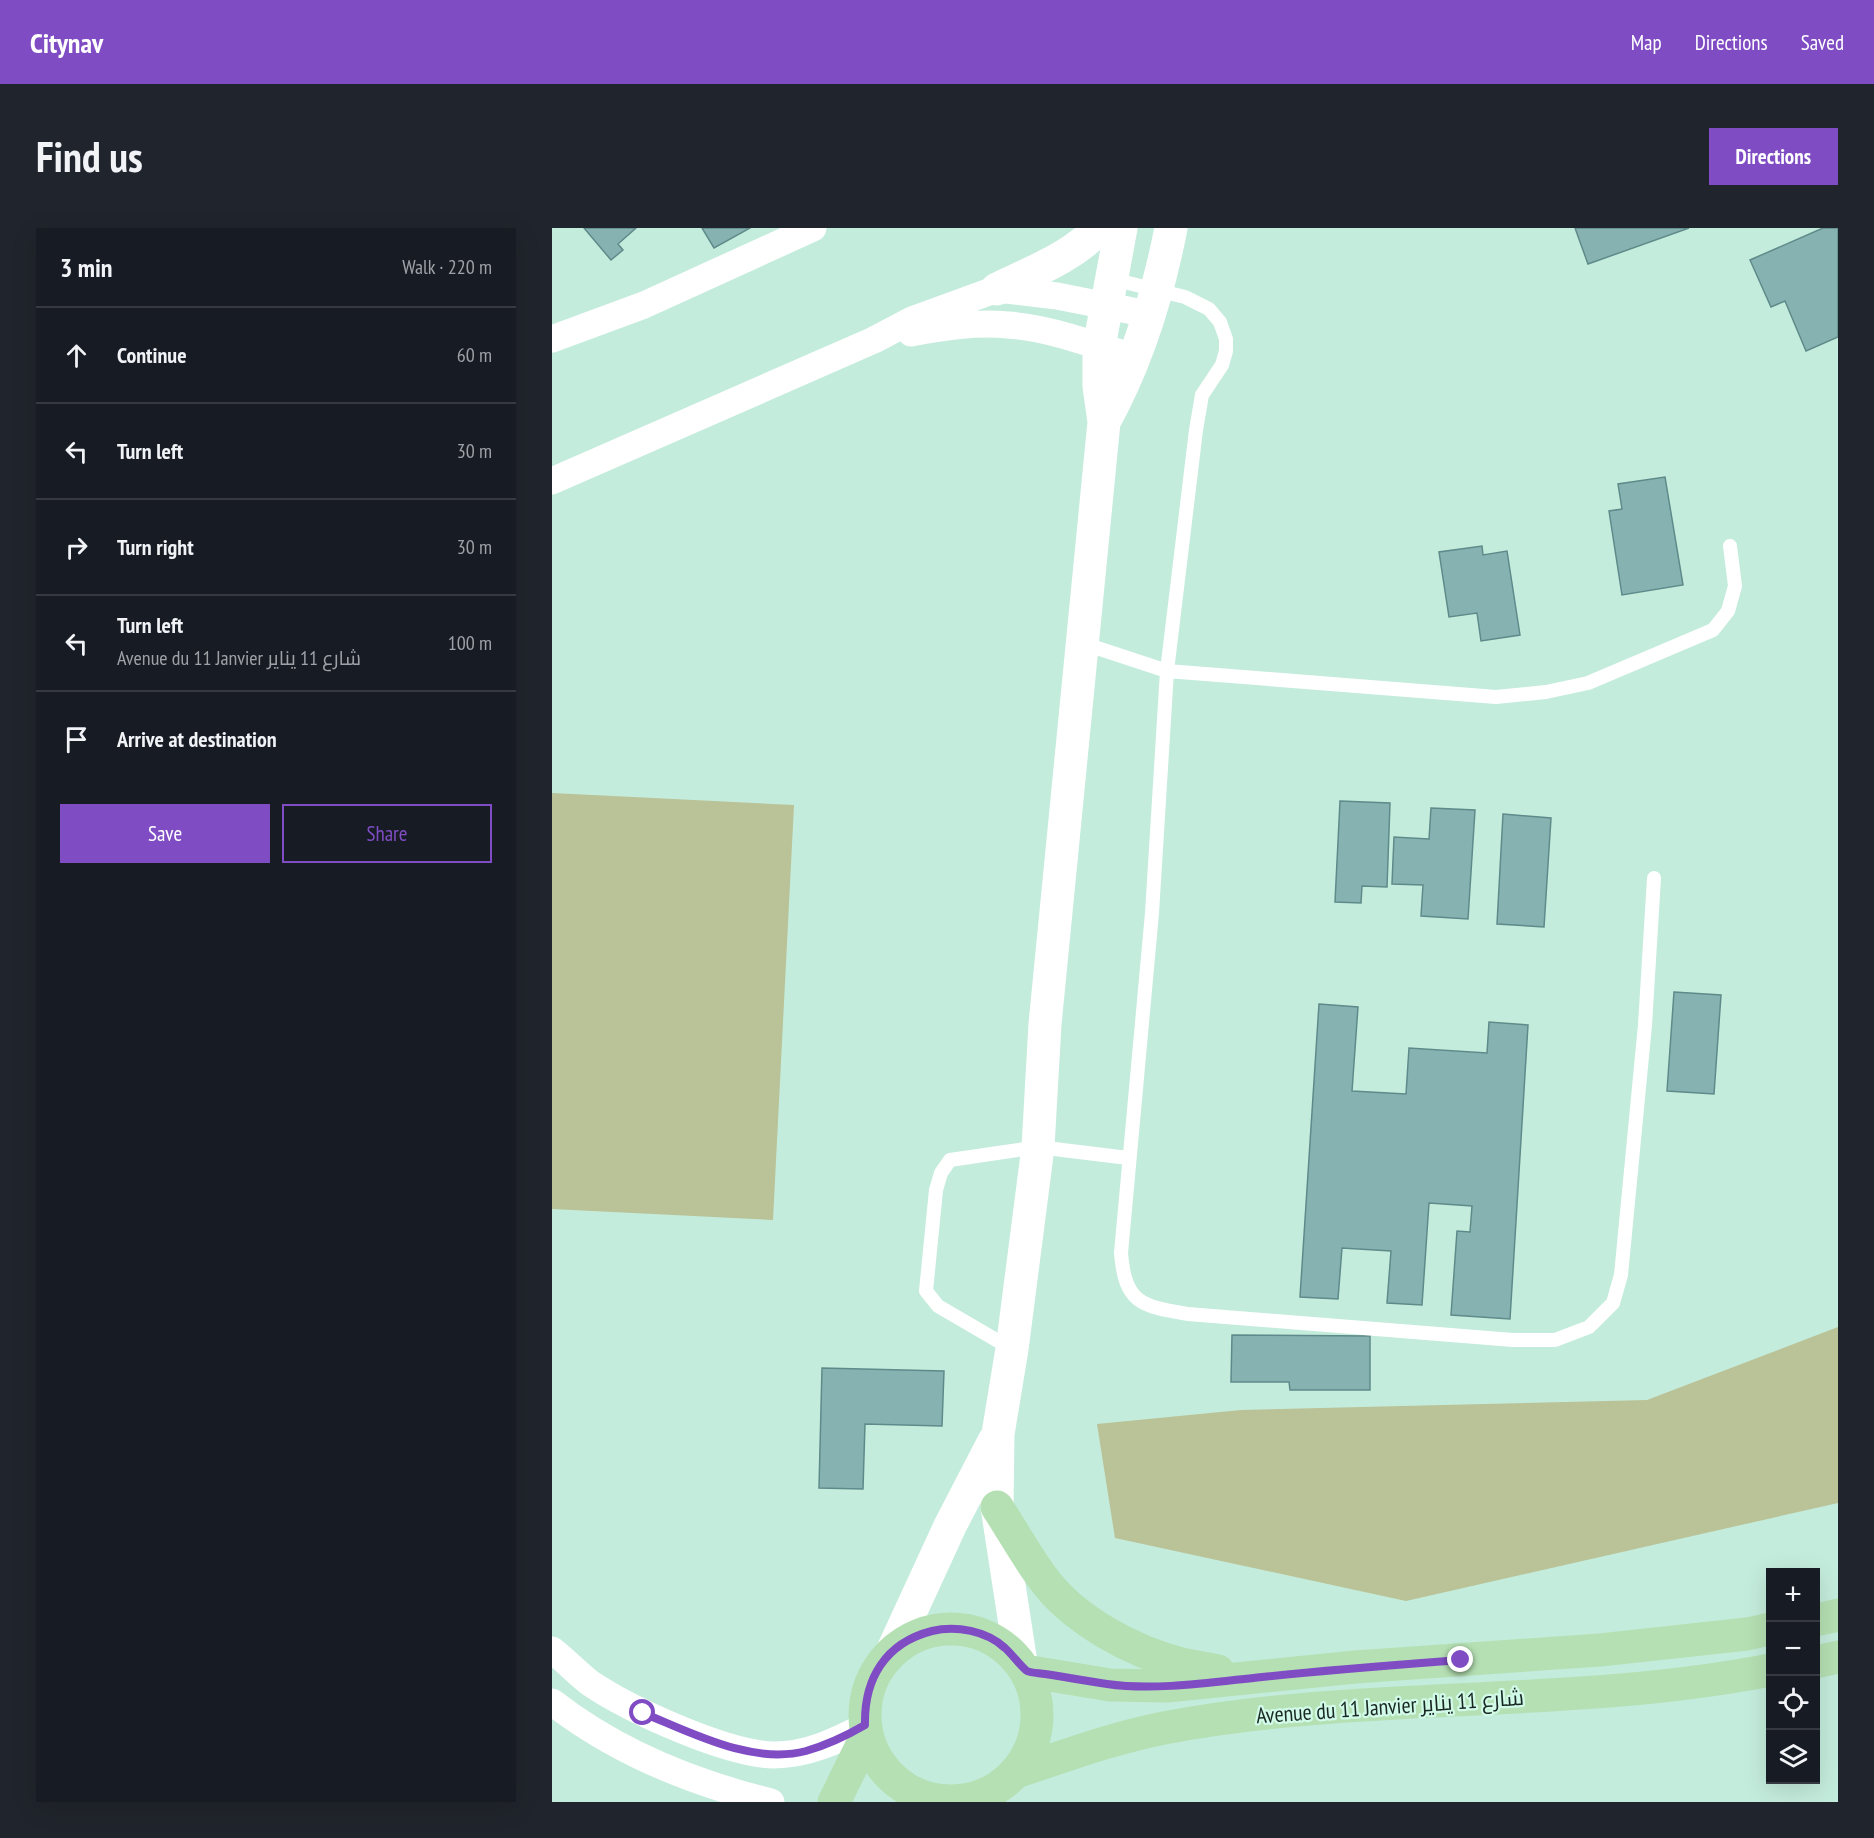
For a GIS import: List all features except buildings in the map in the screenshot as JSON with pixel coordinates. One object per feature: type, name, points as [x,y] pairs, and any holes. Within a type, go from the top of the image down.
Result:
[{"type":"main road","points":[[997,1507],[1043,1578],[1068,1605],[1100,1629],[1139,1649],[1180,1664],[1256,1677]]},
{"type":"main road","points":[[1820,1619],[1838,1615]]},
{"type":"main road","points":[[959,1629],[982,1634],[1004,1646],[1023,1667],[1035,1696],[1037,1723],[1034,1741],[1016,1772],[996,1789],[972,1799],[945,1801],[919,1795],[896,1781],[877,1761],[866,1730],[866,1701],[873,1678],[881,1664],[892,1652],[911,1638],[934,1630],[959,1629]]},
{"type":"main road","name":"Avenue du 11 Janvier شارع 11 يناير","points":[[1023,1667],[1110,1685],[1167,1686],[1355,1667],[1600,1650],[1747,1634],[1766,1630]]},
{"type":"main road","points":[[1820,1661],[1838,1658]]},
{"type":"main road","name":"Avenue du 11 Janvier شارع 11 يناير","points":[[1016,1772],[1141,1733],[1259,1714],[1595,1692],[1766,1671]]},
{"type":"main road","points":[[834,1802],[866,1730]]},
{"type":"street","points":[[552,339],[644,305],[813,228]]},
{"type":"street","points":[[552,481],[874,340],[912,320],[997,289],[1071,250],[1091,237],[1099,228]]},
{"type":"street","points":[[1023,1667],[997,1507],[998,1434],[1012,1349],[1038,1147],[1045,1024],[1104,422],[1099,386],[1099,347],[1121,228]]},
{"type":"street","points":[[1104,422],[1121,391],[1134,357],[1153,301],[1171,228]]},
{"type":"street","points":[[997,289],[1058,296],[1109,292],[1153,301]]},
{"type":"street","points":[[874,340],[933,329],[985,324],[1008,325],[1047,331],[1134,357]]},
{"type":"street","points":[[892,1652],[950,1526],[998,1434]]},
{"type":"street","points":[[552,1650],[590,1683],[643,1713],[700,1736],[742,1749],[773,1755],[804,1752],[866,1730]]},
{"type":"street","points":[[552,1702],[569,1716],[629,1752],[685,1776],[771,1802]]},
{"type":"lane","points":[[1153,301],[1185,297],[1209,309],[1220,322],[1226,339],[1226,351],[1222,365],[1202,394],[1167,671],[1152,913],[1121,1253],[1122,1272],[1130,1291],[1142,1303],[1188,1314],[1513,1340],[1555,1340],[1589,1327],[1613,1303],[1621,1275],[1645,1025],[1654,878]]},
{"type":"lane","points":[[1082,643],[1167,671],[1496,697],[1557,690],[1588,683],[1713,630],[1728,611],[1735,586],[1730,546]]},
{"type":"lane","points":[[1012,1349],[938,1306],[926,1291],[936,1190],[941,1173],[950,1160],[1038,1147],[1128,1158]]},
{"type":"green space","points":[[552,793],[794,805],[773,1220],[552,1209]]},
{"type":"green space","points":[[1838,1327],[1838,1503],[1406,1601],[1115,1538],[1097,1424],[1241,1410],[1647,1400]]},
{"type":"route","points":[[643,1713],[700,1736],[742,1749],[773,1755],[804,1752],[838,1741],[865,1725],[867,1693],[881,1664],[892,1652],[911,1638],[934,1630],[959,1629],[982,1634],[1004,1646],[1021,1663],[1025,1671],[1110,1685],[1167,1686],[1355,1667],[1461,1660]]}]
